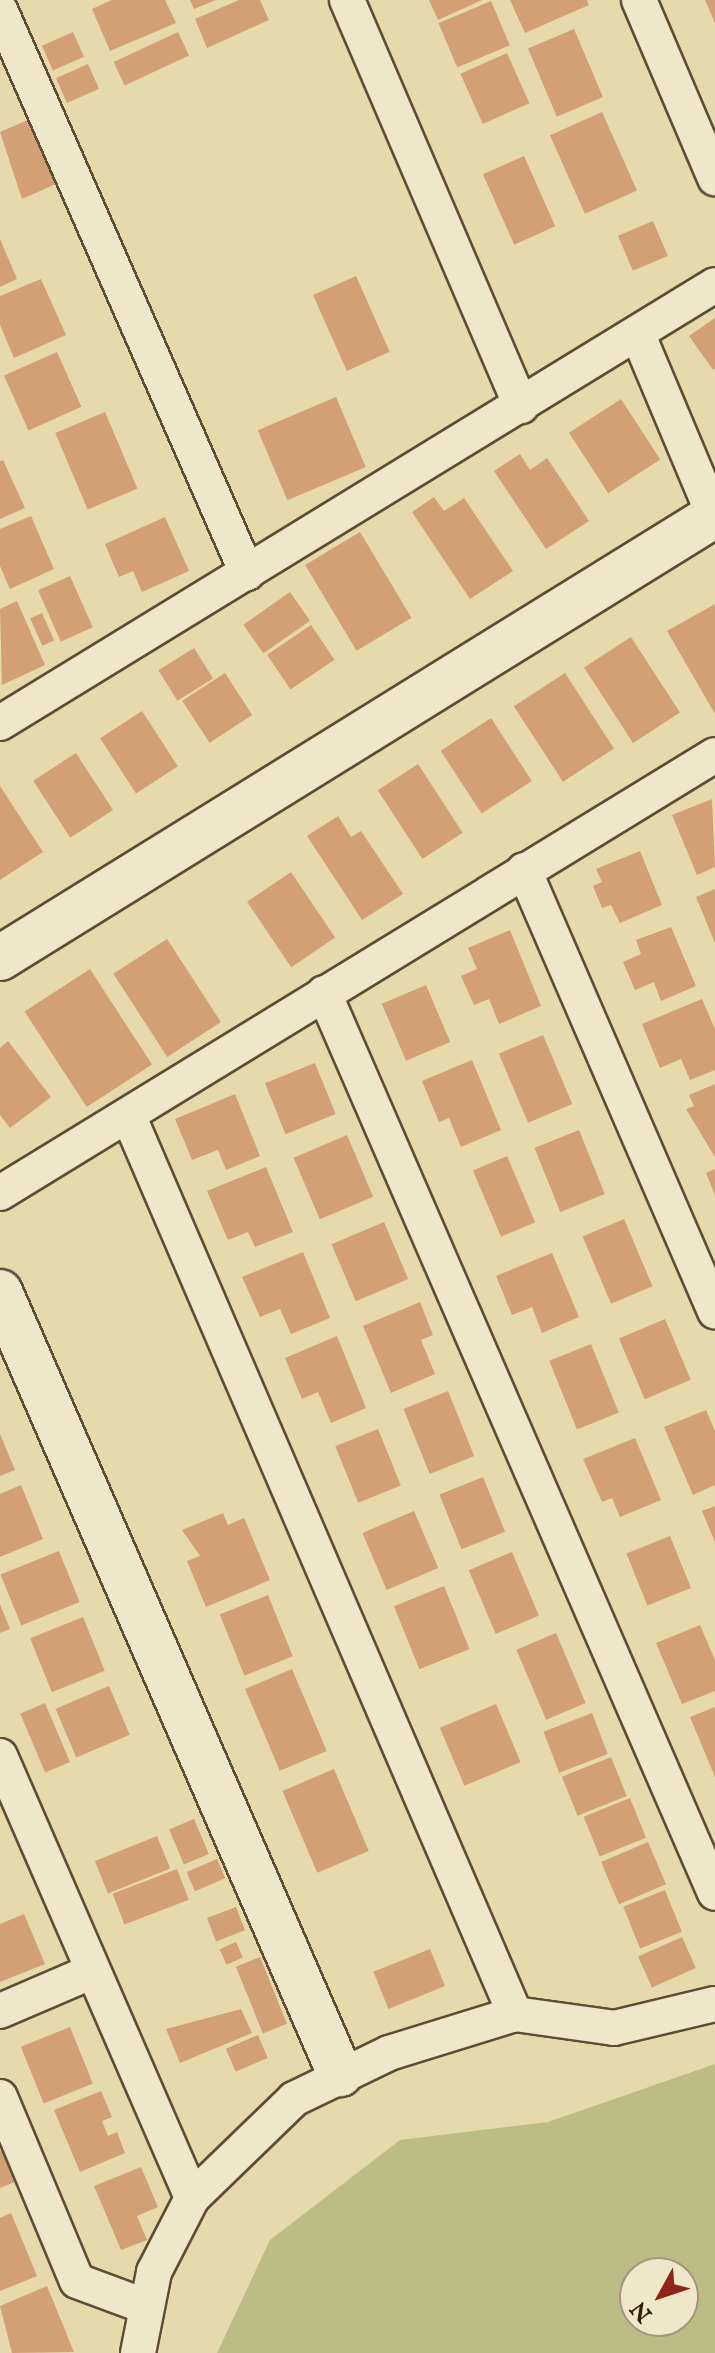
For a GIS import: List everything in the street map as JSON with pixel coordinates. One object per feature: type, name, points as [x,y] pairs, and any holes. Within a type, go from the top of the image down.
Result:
[{"type":"street","points":[[347,0],[521,406]]},
{"type":"street","points":[[639,0],[715,178]]},
{"type":"street","points":[[0,10],[247,573]]},
{"type":"street","points":[[0,723],[638,335],[715,285]]},
{"type":"street","points":[[0,958],[714,516],[638,335]]},
{"type":"street","points":[[0,1193],[129,1117],[324,993],[715,755]]},
{"type":"street","points":[[524,870],[715,1311]]},
{"type":"street","points":[[324,993],[715,1893]]},
{"type":"street","points":[[129,1117],[515,2014]]},
{"type":"street","points":[[0,1292],[340,2074]]},
{"type":"street","points":[[0,1756],[192,2198]]},
{"type":"street","points":[[0,2011],[93,1971]]},
{"type":"street","points":[[138,2353],[142,2305],[192,2198],[294,2099],[340,2074],[515,2014],[614,2028],[715,2004]]},
{"type":"street","points":[[0,2097],[77,2281],[142,2305]]},
{"type":"green space","points":[[715,2064],[715,2353],[217,2353],[270,2240],[400,2140],[548,2122]]},
{"type":"building","points":[[112,0],[165,0],[176,23],[110,51],[92,9]]},
{"type":"building","points":[[190,0],[216,0],[194,9]]},
{"type":"building","points":[[239,0],[260,0],[269,20],[207,48],[195,19]]},
{"type":"building","points":[[429,0],[482,0],[438,20]]},
{"type":"building","points":[[510,0],[587,0],[589,5],[525,33]]},
{"type":"building","points":[[705,0],[715,0],[715,23]]},
{"type":"building","points":[[491,1],[510,45],[457,67],[439,23]]},
{"type":"building","points":[[574,29],[603,97],[557,117],[528,49]]},
{"type":"building","points":[[73,32],[84,57],[53,70],[42,46]]},
{"type":"building","points":[[178,32],[189,56],[125,86],[114,62]]},
{"type":"building","points":[[507,53],[529,103],[483,124],[460,74]]},
{"type":"building","points":[[88,64],[99,89],[67,103],[56,78]]},
{"type":"building","points":[[602,112],[637,191],[585,214],[550,135]]},
{"type":"building","points":[[28,120],[56,184],[22,199],[0,132]]},
{"type":"building","points":[[524,156],[555,226],[514,245],[483,174]]},
{"type":"building","points":[[653,221],[668,256],[633,271],[618,236]]},
{"type":"building","points":[[0,239],[17,279],[0,287]]},
{"type":"building","points":[[356,276],[390,352],[347,371],[313,295]]},
{"type":"building","points":[[41,279],[66,335],[14,358],[0,325],[0,296]]},
{"type":"building","points":[[715,318],[715,368],[713,370],[689,336]]},
{"type":"building","points":[[57,352],[81,407],[28,430],[4,376]]},
{"type":"building","points":[[336,397],[366,467],[287,500],[258,430]]},
{"type":"building","points":[[621,399],[660,459],[608,493],[569,433]]},
{"type":"building","points":[[105,412],[137,488],[88,510],[55,433]]},
{"type":"building","points":[[520,454],[530,470],[547,458],[589,521],[546,549],[494,471]]},
{"type":"building","points":[[3,460],[25,508],[0,519],[0,461]]},
{"type":"building","points":[[434,497],[444,511],[464,498],[513,571],[470,599],[412,512]]},
{"type":"building","points":[[31,516],[54,569],[10,589],[0,566],[0,529]]},
{"type":"building","points":[[165,517],[189,571],[142,592],[133,571],[119,577],[105,544]]},
{"type":"building","points":[[360,532],[412,618],[357,651],[305,565]]},
{"type":"building","points":[[70,576],[93,627],[61,641],[38,590]]},
{"type":"building","points":[[290,592],[310,621],[263,653],[243,625]]},
{"type":"building","points":[[17,601],[45,665],[2,685],[0,609]]},
{"type":"building","points":[[715,604],[715,714],[667,631]]},
{"type":"building","points":[[42,613],[54,640],[42,646],[30,618]]},
{"type":"building","points":[[311,625],[334,660],[291,689],[267,655]]},
{"type":"building","points":[[631,637],[680,712],[633,743],[584,667]]},
{"type":"building","points":[[194,648],[213,679],[177,701],[158,670]]},
{"type":"building","points":[[225,673],[252,715],[209,743],[182,701]]},
{"type":"building","points":[[565,673],[614,748],[563,782],[514,706]]},
{"type":"building","points":[[142,711],[178,766],[136,794],[100,738]]},
{"type":"building","points":[[491,718],[532,781],[482,814],[441,751]]},
{"type":"building","points":[[76,753],[113,810],[70,838],[33,781]]},
{"type":"building","points":[[418,764],[463,833],[422,859],[378,790]]},
{"type":"building","points":[[0,786],[43,852],[0,880]]},
{"type":"building","points":[[712,799],[715,867],[697,875],[672,815]]},
{"type":"building","points":[[338,816],[351,837],[361,831],[403,894],[362,920],[307,836]]},
{"type":"building","points":[[640,851],[662,905],[620,923],[611,905],[602,908],[593,886],[602,882],[596,869]]},
{"type":"building","points":[[291,872],[335,937],[291,967],[247,902]]},
{"type":"building","points":[[715,889],[715,943],[696,897]]},
{"type":"building","points":[[671,927],[696,986],[661,1001],[654,982],[635,990],[623,962],[641,954],[636,940]]},
{"type":"building","points":[[510,930],[541,1006],[499,1024],[489,999],[474,1005],[461,976],[477,969],[468,948]]},
{"type":"building","points":[[167,939],[221,1022],[167,1057],[113,974]]},
{"type":"building","points":[[90,969],[152,1065],[87,1107],[25,1011]]},
{"type":"building","points":[[426,985],[450,1042],[406,1061],[382,1004]]},
{"type":"building","points":[[702,999],[715,1029],[715,1070],[690,1080],[681,1059],[660,1068],[642,1024]]},
{"type":"building","points":[[543,1035],[572,1104],[528,1123],[499,1054]]},
{"type":"building","points":[[8,1041],[51,1097],[10,1128],[0,1115],[0,1048]]},
{"type":"building","points":[[472,1060],[501,1130],[461,1147],[449,1118],[439,1122],[422,1081]]},
{"type":"building","points":[[315,1063],[336,1114],[286,1134],[265,1083]]},
{"type":"building","points":[[715,1084],[715,1157],[686,1109],[694,1106],[689,1095]]},
{"type":"building","points":[[235,1094],[260,1156],[226,1170],[218,1150],[192,1160],[175,1119]]},
{"type":"building","points":[[579,1130],[605,1194],[560,1212],[534,1148]]},
{"type":"building","points":[[347,1135],[373,1197],[320,1219],[294,1158]]},
{"type":"building","points":[[507,1156],[535,1222],[501,1237],[473,1170]]},
{"type":"building","points":[[266,1167],[293,1232],[255,1247],[248,1232],[228,1240],[207,1191]]},
{"type":"building","points":[[715,1169],[715,1195],[706,1173]]},
{"type":"building","points":[[624,1219],[653,1286],[611,1304],[583,1237]]},
{"type":"building","points":[[384,1222],[408,1279],[356,1301],[332,1244]]},
{"type":"building","points":[[303,1252],[330,1318],[291,1334],[280,1309],[260,1317],[242,1277]]},
{"type":"building","points":[[552,1253],[579,1317],[542,1333],[532,1307],[512,1315],[496,1276]]},
{"type":"building","points":[[420,1302],[433,1335],[421,1340],[435,1374],[391,1393],[363,1326]]},
{"type":"building","points":[[665,1319],[691,1380],[645,1399],[619,1339]]},
{"type":"building","points":[[337,1336],[366,1408],[331,1423],[318,1392],[302,1399],[285,1358]]},
{"type":"building","points":[[591,1344],[619,1413],[577,1429],[549,1361]]},
{"type":"building","points":[[448,1391],[474,1456],[430,1474],[403,1409]]},
{"type":"building","points":[[706,1410],[715,1431],[715,1485],[693,1495],[664,1427]]},
{"type":"building","points":[[378,1429],[401,1486],[358,1503],[335,1446]]},
{"type":"building","points":[[0,1434],[15,1470],[0,1476]]},
{"type":"building","points":[[635,1438],[661,1500],[620,1517],[612,1498],[602,1502],[583,1459]]},
{"type":"building","points":[[483,1477],[505,1532],[462,1549],[439,1495]]},
{"type":"building","points":[[21,1485],[43,1539],[0,1557],[0,1494]]},
{"type":"building","points":[[715,1506],[715,1542],[702,1511]]},
{"type":"building","points":[[414,1511],[438,1568],[387,1590],[362,1533]]},
{"type":"building","points":[[223,1513],[228,1525],[244,1518],[270,1580],[206,1607],[187,1561],[200,1556],[182,1530]]},
{"type":"building","points":[[670,1536],[691,1588],[647,1606],[626,1554]]},
{"type":"building","points":[[59,1551],[80,1602],[21,1626],[1,1575]]},
{"type":"building","points":[[512,1552],[539,1616],[496,1634],[469,1570]]},
{"type":"building","points":[[444,1586],[469,1649],[419,1669],[394,1606]]},
{"type":"building","points":[[268,1595],[293,1656],[245,1676],[220,1614]]},
{"type":"building","points":[[0,1604],[10,1629],[0,1633]]},
{"type":"building","points":[[83,1617],[105,1671],[52,1692],[30,1638]]},
{"type":"building","points":[[700,1625],[715,1660],[715,1691],[682,1704],[656,1643]]},
{"type":"building","points":[[556,1633],[586,1703],[546,1720],[516,1650]]},
{"type":"building","points":[[292,1669],[327,1751],[280,1771],[245,1689]]},
{"type":"building","points":[[109,1686],[130,1735],[76,1757],[56,1709]]},
{"type":"building","points":[[45,1703],[70,1762],[45,1772],[20,1714]]},
{"type":"building","points":[[496,1704],[521,1762],[464,1786],[440,1728]]},
{"type":"building","points":[[715,1707],[715,1777],[690,1717]]},
{"type":"building","points":[[592,1713],[608,1754],[559,1773],[543,1732]]},
{"type":"building","points":[[611,1757],[627,1796],[578,1816],[562,1777]]},
{"type":"building","points":[[334,1769],[369,1851],[317,1873],[282,1791]]},
{"type":"building","points":[[630,1798],[646,1838],[600,1857],[584,1817]]},
{"type":"building","points":[[194,1819],[209,1854],[184,1865],[169,1830]]},
{"type":"building","points":[[157,1836],[170,1868],[108,1894],[95,1861]]},
{"type":"building","points":[[648,1842],[666,1884],[619,1904],[601,1862]]},
{"type":"building","points":[[217,1859],[225,1878],[195,1891],[187,1872]]},
{"type":"building","points":[[177,1869],[189,1900],[124,1925],[113,1894]]},
{"type":"building","points":[[665,1890],[682,1932],[640,1949],[623,1907]]},
{"type":"building","points":[[236,1907],[245,1930],[216,1941],[207,1918]]},
{"type":"building","points":[[24,1914],[45,1964],[0,1982],[0,1924]]},
{"type":"building","points":[[682,1937],[696,1968],[652,1988],[638,1957]]},
{"type":"building","points":[[236,1942],[243,1958],[226,1965],[220,1949]]},
{"type":"building","points":[[430,1949],[445,1986],[388,2009],[373,1972]]},
{"type":"building","points":[[260,1957],[287,2024],[263,2033],[236,1967]]},
{"type":"building","points":[[241,2009],[252,2033],[180,2063],[166,2029]]},
{"type":"building","points":[[70,2027],[93,2084],[44,2103],[21,2047]]},
{"type":"building","points":[[258,2035],[268,2058],[236,2072],[226,2049]]},
{"type":"building","points":[[101,2091],[112,2117],[102,2121],[108,2136],[117,2132],[125,2153],[80,2172],[54,2110]]},
{"type":"building","points":[[9,2147],[22,2179],[0,2188],[0,2151]]},
{"type":"building","points":[[141,2167],[158,2207],[137,2216],[147,2240],[121,2250],[94,2186]]},
{"type":"building","points":[[11,2213],[37,2276],[0,2291],[0,2218]]},
{"type":"building","points":[[47,2286],[74,2352],[12,2353],[0,2306]]}]
